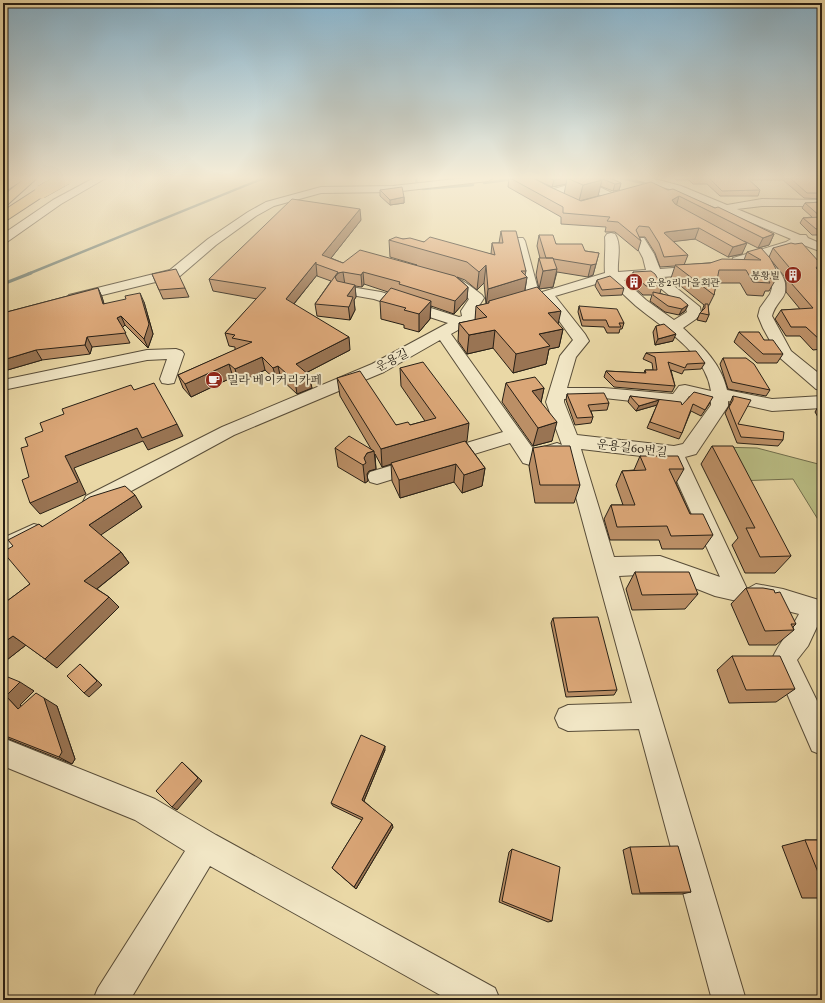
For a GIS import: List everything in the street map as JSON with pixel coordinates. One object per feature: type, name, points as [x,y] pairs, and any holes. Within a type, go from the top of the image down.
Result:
[{"type":"street","points":[[3,231],[12,225]]},
{"type":"street","points":[[3,239],[24,225]]},
{"type":"street","points":[[62,301],[175,273],[212,242],[237,225]]},
{"type":"street","points":[[768,225],[802,238],[822,248]]},
{"type":"street","points":[[611,237],[613,252],[611,264],[612,276],[641,303],[674,327],[707,361],[711,367],[720,396]]},
{"type":"street","name":"운용길","points":[[80,509],[228,431],[378,368],[464,320],[588,281],[612,276],[691,272],[719,266],[751,252],[790,246],[802,238]]},
{"type":"street","points":[[519,241],[528,273],[540,297],[580,337],[581,341],[568,356],[555,402],[570,444],[729,1000]]},
{"type":"street","points":[[640,241],[651,260],[653,269],[651,274],[693,307],[694,313],[674,327]]},
{"type":"street","points":[[751,252],[770,268],[778,281],[779,288],[777,295],[767,308],[765,316],[770,328],[785,354],[822,385]]},
{"type":"street","points":[[345,290],[376,295],[464,320],[477,298],[460,284],[432,276]]},
{"type":"street","points":[[443,333],[530,458],[570,444]]},
{"type":"street","points":[[3,385],[147,355],[176,354],[168,379]]},
{"type":"street","points":[[557,394],[604,393],[678,400],[685,390],[772,405],[822,402]]},
{"type":"street","name":"운용길60번길","points":[[570,444],[674,453],[689,449],[719,406],[720,396]]},
{"type":"street","points":[[377,477],[514,435]]},
{"type":"street","points":[[674,453],[737,591]]},
{"type":"street","points":[[3,548],[46,526]]},
{"type":"street","points":[[605,567],[660,565],[715,586],[783,599],[818,609],[784,659],[822,741]]},
{"type":"street","points":[[568,718],[647,716]]},
{"type":"street","points":[[3,752],[145,809],[205,846],[483,1000]]},
{"type":"street","points":[[110,1000],[205,846]]},
{"type":"green space","points":[[718,447],[757,448],[822,465],[822,526],[793,479],[736,481]]},
{"type":"building","points":[[265,225],[347,225],[322,255],[343,263],[360,250],[455,276],[468,287],[455,301],[399,284],[400,282],[363,272],[361,275],[343,272],[338,273],[335,277],[337,281],[355,285],[347,296],[353,297],[349,307],[315,304],[338,272],[316,264],[316,262],[286,299],[349,337],[296,364],[309,375],[295,381],[278,366],[273,368],[262,357],[235,369],[229,364],[185,384],[178,375],[252,342],[232,338],[235,335],[225,333],[266,288],[209,279]]},
{"type":"building","points":[[621,225],[713,225],[747,243],[733,247],[699,228],[666,232],[664,233],[688,255],[664,257],[659,243],[649,227],[639,226],[636,230],[641,241]]},
{"type":"building","points":[[737,225],[755,225],[774,234],[763,238]]},
{"type":"building","points":[[811,225],[822,225],[822,229],[816,229]]},
{"type":"building","points":[[501,231],[516,231],[526,271],[521,271],[527,277],[488,289],[486,265],[479,272],[467,262],[389,240],[396,237],[403,239],[410,238],[424,242],[430,237],[495,255],[492,243],[503,243]]},
{"type":"building","points":[[539,235],[553,235],[556,244],[582,244],[585,251],[599,253],[596,264],[591,265],[546,258]]},
{"type":"building","points":[[791,243],[802,243],[820,263],[816,268],[822,274],[822,340],[820,340],[806,327],[791,327],[781,310],[813,308],[791,283],[791,273],[789,267],[773,248]]},
{"type":"building","points":[[761,248],[770,258],[776,269],[776,279],[767,278],[770,283],[753,282],[746,270],[719,270],[714,295],[675,265],[710,263],[722,259],[761,260],[747,252]]},
{"type":"building","points":[[539,258],[553,258],[557,269],[543,271]]},
{"type":"building","points":[[176,269],[185,288],[159,290],[152,274]]},
{"type":"building","points":[[651,271],[655,274],[662,286],[646,286],[633,272]]},
{"type":"building","points":[[610,276],[624,288],[602,290],[597,280]]},
{"type":"building","points":[[537,287],[561,311],[548,313],[563,329],[539,334],[550,346],[516,354],[495,330],[469,335],[459,323],[487,317],[476,306]]},
{"type":"building","points":[[98,288],[103,304],[126,299],[125,296],[140,293],[149,324],[144,339],[121,316],[117,318],[126,333],[87,337],[85,345],[36,350],[3,360],[3,313]]},
{"type":"building","points":[[391,288],[431,301],[419,314],[404,310],[406,308],[380,301]]},
{"type":"building","points":[[653,292],[680,298],[688,305],[682,309],[668,306],[653,295]]},
{"type":"building","points":[[705,304],[708,304],[709,315],[700,313],[705,308]]},
{"type":"building","points":[[579,306],[617,309],[624,323],[619,323],[621,327],[609,327],[606,320],[583,320]]},
{"type":"building","points":[[664,324],[676,334],[658,339],[656,326]]},
{"type":"building","points":[[739,332],[759,332],[764,340],[773,340],[783,354],[763,354]]},
{"type":"building","points":[[696,351],[705,363],[687,364],[685,368],[668,362],[675,386],[616,381],[606,371],[646,373],[645,370],[657,370],[655,357],[646,353]]},
{"type":"building","points":[[723,358],[746,358],[754,364],[770,390],[732,382]]},
{"type":"building","points":[[423,362],[469,423],[381,449],[337,378],[360,371],[396,425],[408,422],[410,425],[436,418],[400,368]]},
{"type":"building","points":[[535,377],[544,388],[532,391],[557,422],[538,428],[506,383]]},
{"type":"building","points":[[154,383],[177,424],[142,438],[137,428],[65,456],[78,482],[30,503],[22,480],[29,477],[21,448],[28,446],[25,438],[43,431],[40,423],[64,414],[62,409],[131,385],[134,390]]},
{"type":"building","points":[[694,392],[713,397],[705,410],[693,404],[682,433],[650,422],[659,400],[639,406],[630,396],[681,402],[682,405]]},
{"type":"building","points":[[604,393],[609,403],[588,405],[593,417],[577,418],[567,394]]},
{"type":"building","points":[[733,396],[751,400],[738,424],[784,432],[783,440],[741,437],[729,407],[733,400]]},
{"type":"building","points":[[349,436],[374,451],[367,453],[364,458],[366,463],[363,465],[335,448]]},
{"type":"building","points":[[465,441],[485,468],[464,475],[456,464],[399,480],[391,463]]},
{"type":"building","points":[[544,446],[570,446],[580,485],[540,485],[533,448]]},
{"type":"building","points":[[712,446],[733,446],[791,556],[760,557],[746,528],[755,528]]},
{"type":"building","points":[[640,456],[678,456],[684,469],[669,469],[690,514],[703,514],[713,535],[671,536],[667,526],[617,527],[611,505],[635,505],[622,471],[646,470]]},
{"type":"building","points":[[125,486],[135,495],[89,525],[121,552],[84,581],[109,597],[45,659],[13,636],[3,643],[3,604],[30,584],[3,552],[13,546],[8,540],[39,524],[42,527],[90,497]]},
{"type":"building","points":[[635,572],[689,572],[698,594],[642,595]]},
{"type":"building","points":[[746,588],[763,588],[774,590],[775,593],[780,592],[796,624],[791,624],[794,630],[765,631]]},
{"type":"building","points":[[598,617],[617,690],[568,692],[553,618]]},
{"type":"building","points":[[732,656],[780,656],[795,689],[746,690]]},
{"type":"building","points":[[80,664],[97,681],[84,693],[67,676]]},
{"type":"building","points":[[3,675],[20,682],[6,696],[18,709],[36,693],[44,698],[62,752],[59,757],[3,735]]},
{"type":"building","points":[[361,735],[385,746],[362,800],[392,824],[354,887],[332,868],[363,818],[331,803]]},
{"type":"building","points":[[182,762],[198,778],[172,807],[156,791]]},
{"type":"building","points":[[805,840],[822,840],[822,882]]},
{"type":"building","points":[[678,846],[691,892],[640,893],[630,847]]},
{"type":"building","points":[[512,849],[560,867],[552,921],[502,901]]},
{"type":"waterway","points":[[28,274],[149,225]]},
{"type":"waterway","points":[[3,284],[31,273]]},
{"type":"place","name":"봉황빌","points":[[793,275]]},
{"type":"place","name":"운용2리마을회관","points":[[634,282]]},
{"type":"place","name":"밀라 베이커리카페","points":[[214,380]]}]
